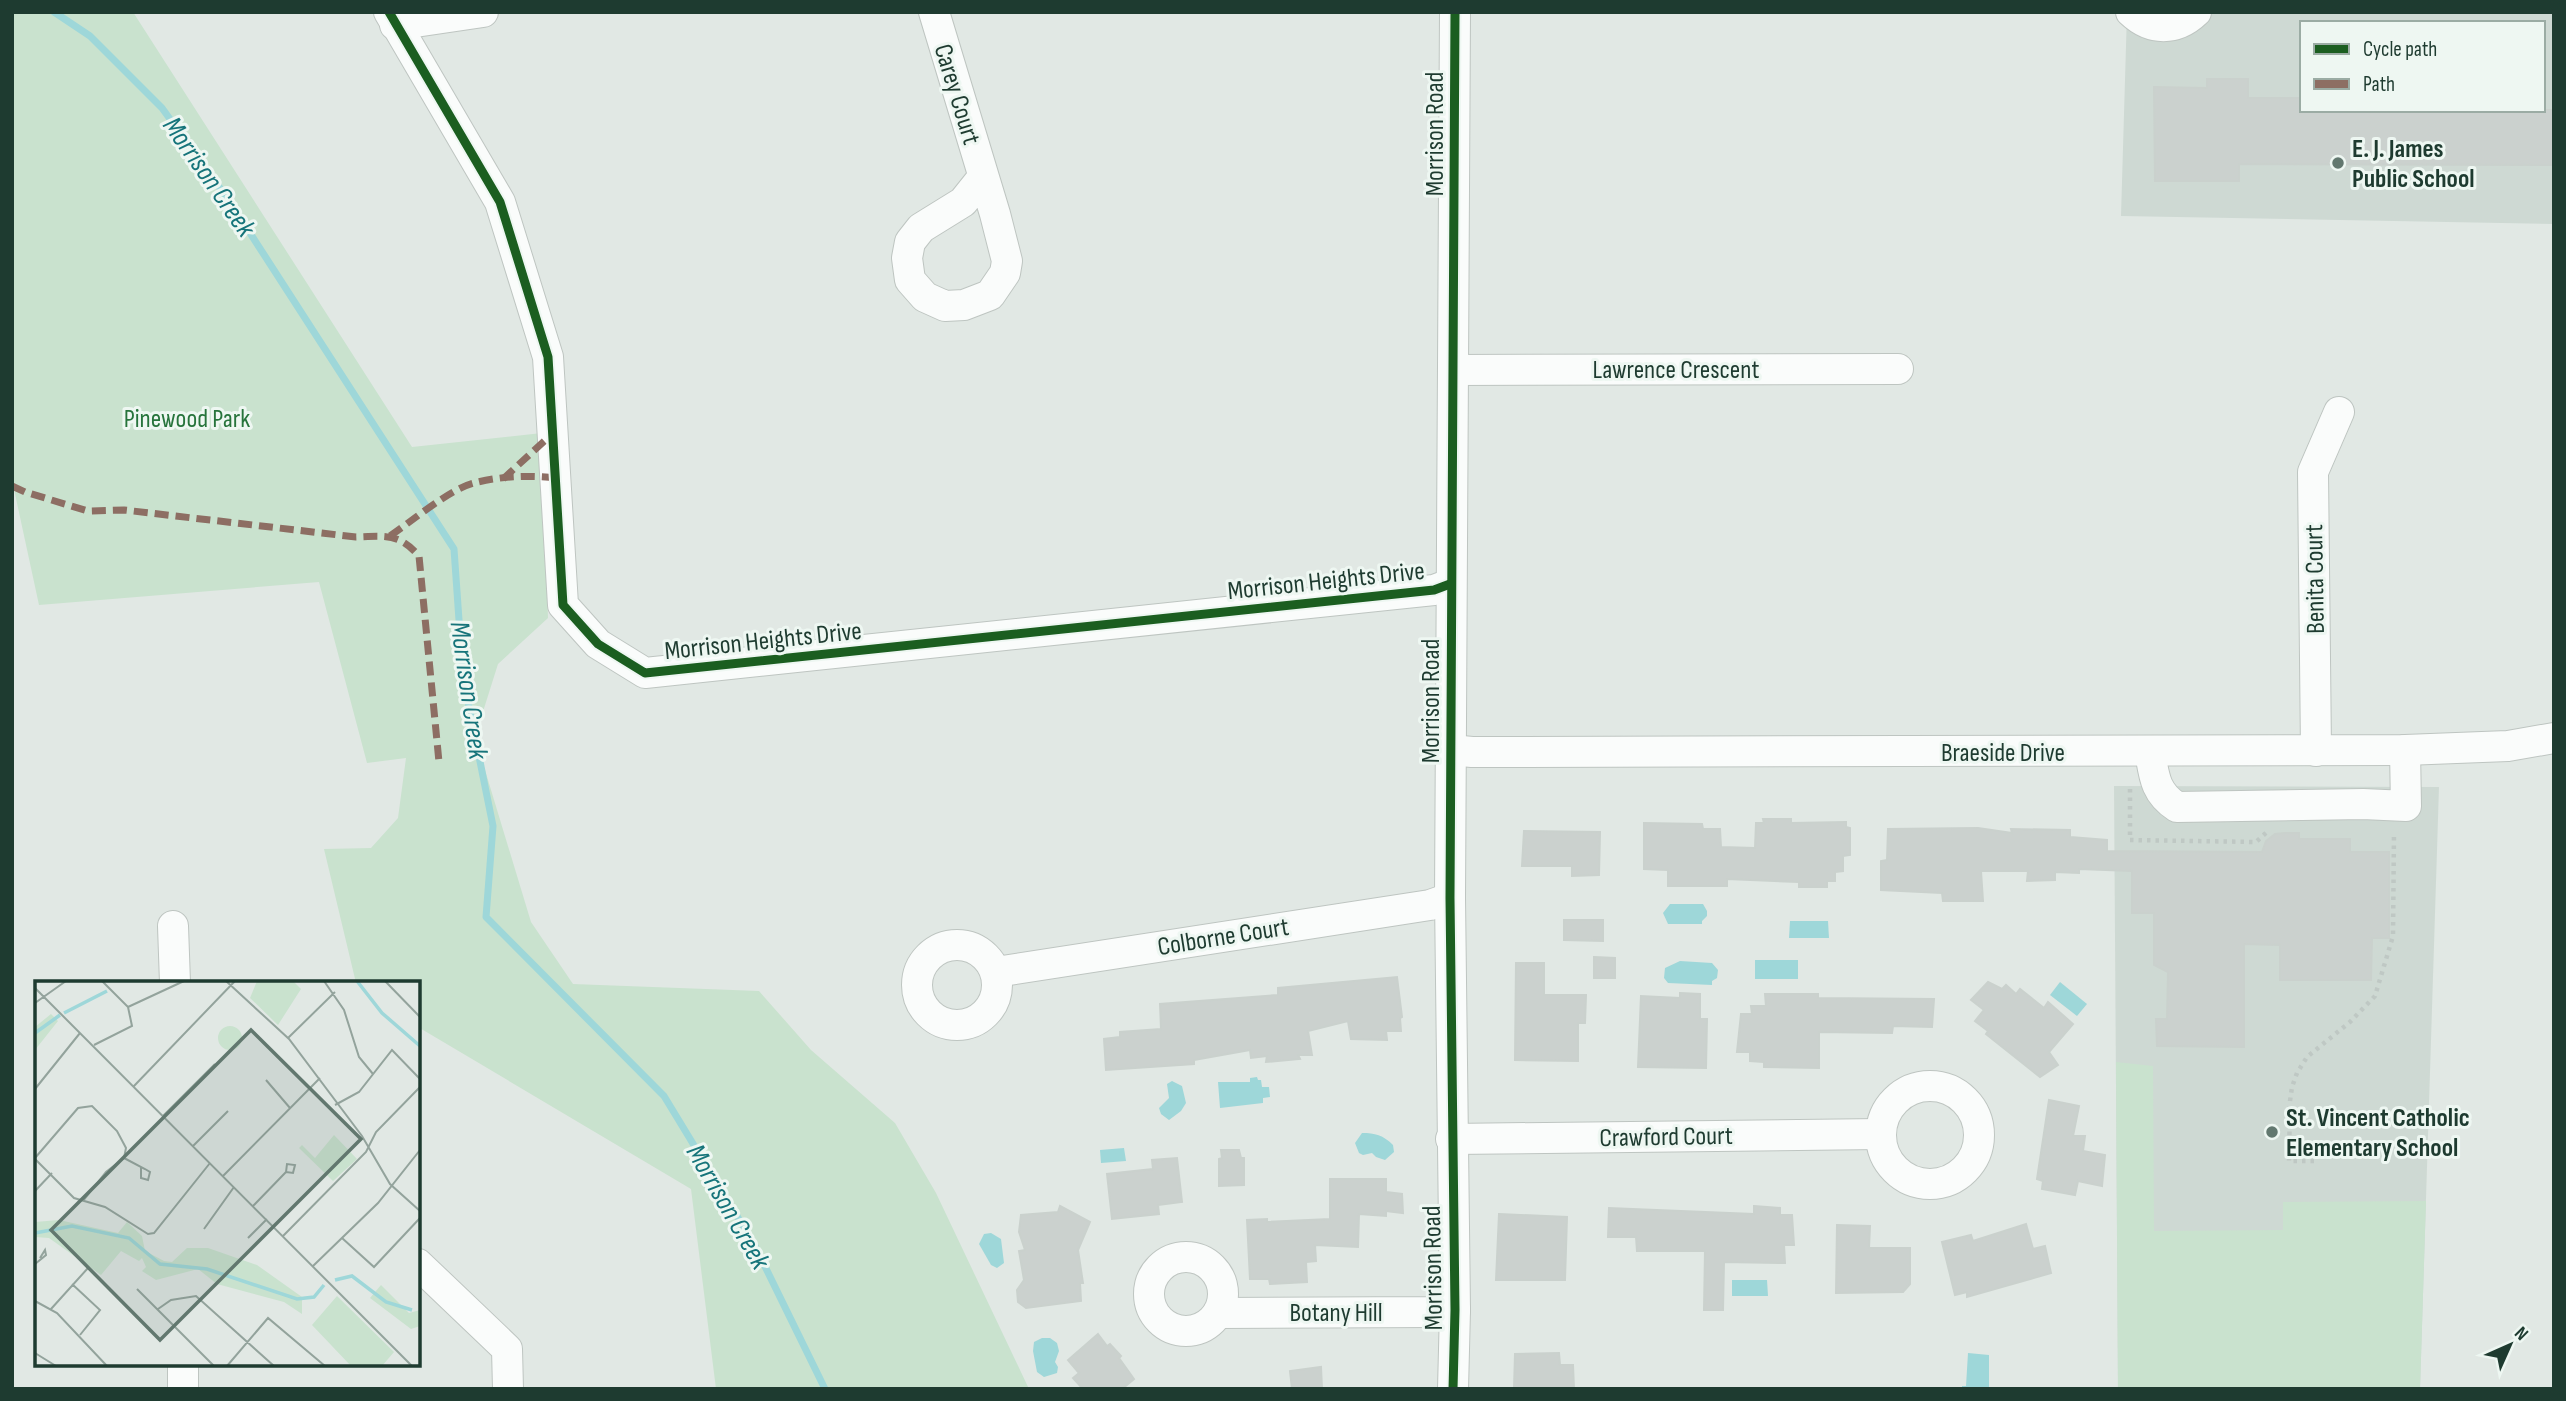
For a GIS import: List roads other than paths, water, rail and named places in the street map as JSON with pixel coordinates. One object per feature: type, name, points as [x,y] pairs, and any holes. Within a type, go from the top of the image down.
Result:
[{"type":"street","points":[[392,18],[483,12]]},
{"type":"street","name":"Carey Court","points":[[934,12],[983,177]]},
{"type":"street","name":"Morrison Road","points":[[1453,1389],[1455,1310],[1451,1139],[1450,584],[1454,370],[1455,12]]},
{"type":"street","points":[[2131,12],[2150,25],[2163,27],[2188,20],[2196,12]]},
{"type":"street","name":"Morrison Heights Drive","points":[[392,18],[500,202],[548,358],[564,605],[598,644],[645,673],[1434,590],[1450,584]]},
{"type":"street","name":"Lawrence Crescent","points":[[1454,370],[1898,369]]},
{"type":"street","name":"Benita Court","points":[[2316,751],[2313,472],[2339,412]]},
{"type":"street","name":"Braeside Drive","points":[[1451,750],[2316,751],[2508,746],[2554,738]]},
{"type":"street","points":[[2150,752],[2155,784],[2169,802],[2177,807],[2363,804],[2406,806],[2405,750]]},
{"type":"street","name":"Colborne Court","points":[[996,972],[1430,905],[1450,898]]},
{"type":"street","points":[[173,926],[175,981]]},
{"type":"street","name":"Crawford Court","points":[[1451,1139],[1880,1133]]},
{"type":"street","points":[[420,1267],[506,1349],[508,1389]]},
{"type":"street","name":"Botany Hill","points":[[1218,1312],[1455,1310]]},
{"type":"street","points":[[183,1366],[183,1389]]},
{"type":"water","points":[[1670,904],[1703,904],[1707,916],[1702,924],[1668,924],[1663,913]]},
{"type":"water","points":[[1790,921],[1828,921],[1829,938],[1789,938]]},
{"type":"water","points":[[1755,960],[1798,960],[1798,979],[1755,979]]},
{"type":"water","points":[[1680,961],[1712,963],[1718,970],[1717,978],[1712,981],[1712,985],[1668,983],[1664,978],[1665,968]]},
{"type":"water","points":[[2060,982],[2087,1004],[2077,1016],[2050,995]]},
{"type":"water","points":[[1257,1077],[1261,1080],[1262,1087],[1269,1087],[1270,1097],[1263,1098],[1263,1103],[1220,1108],[1218,1082],[1250,1082],[1250,1078]]},
{"type":"water","points":[[1172,1081],[1182,1086],[1186,1103],[1181,1111],[1169,1120],[1161,1114],[1159,1108],[1169,1098],[1167,1084]]},
{"type":"water","points":[[1362,1133],[1375,1134],[1386,1139],[1393,1145],[1394,1152],[1385,1160],[1372,1153],[1359,1153],[1355,1143]]},
{"type":"water","points":[[1124,1148],[1126,1161],[1101,1163],[1100,1150]]},
{"type":"water","points":[[991,1233],[1001,1239],[1004,1263],[997,1268],[991,1265],[979,1244],[984,1234]]},
{"type":"water","points":[[1732,1280],[1767,1280],[1768,1296],[1732,1296]]},
{"type":"water","points":[[1050,1338],[1057,1343],[1059,1351],[1055,1362],[1057,1373],[1044,1377],[1037,1372],[1033,1351],[1034,1342]]},
{"type":"water","points":[[1968,1353],[1989,1355],[1989,1389],[1962,1389],[1962,1386],[1966,1386]]},
{"type":"waterway","name":"Morrison Creek","points":[[54,12],[90,36],[162,108],[230,202],[454,549],[463,677],[493,826],[486,917],[664,1096],[754,1244],[825,1389]]},
{"type":"place","name":"E. J. James Public School","points":[[2338,163]]},
{"type":"place","name":"St. Vincent Catholic Elementary School","points":[[2272,1132]]},
{"type":"park label","name":"Pinewood Park","points":[[187,418]]}]
